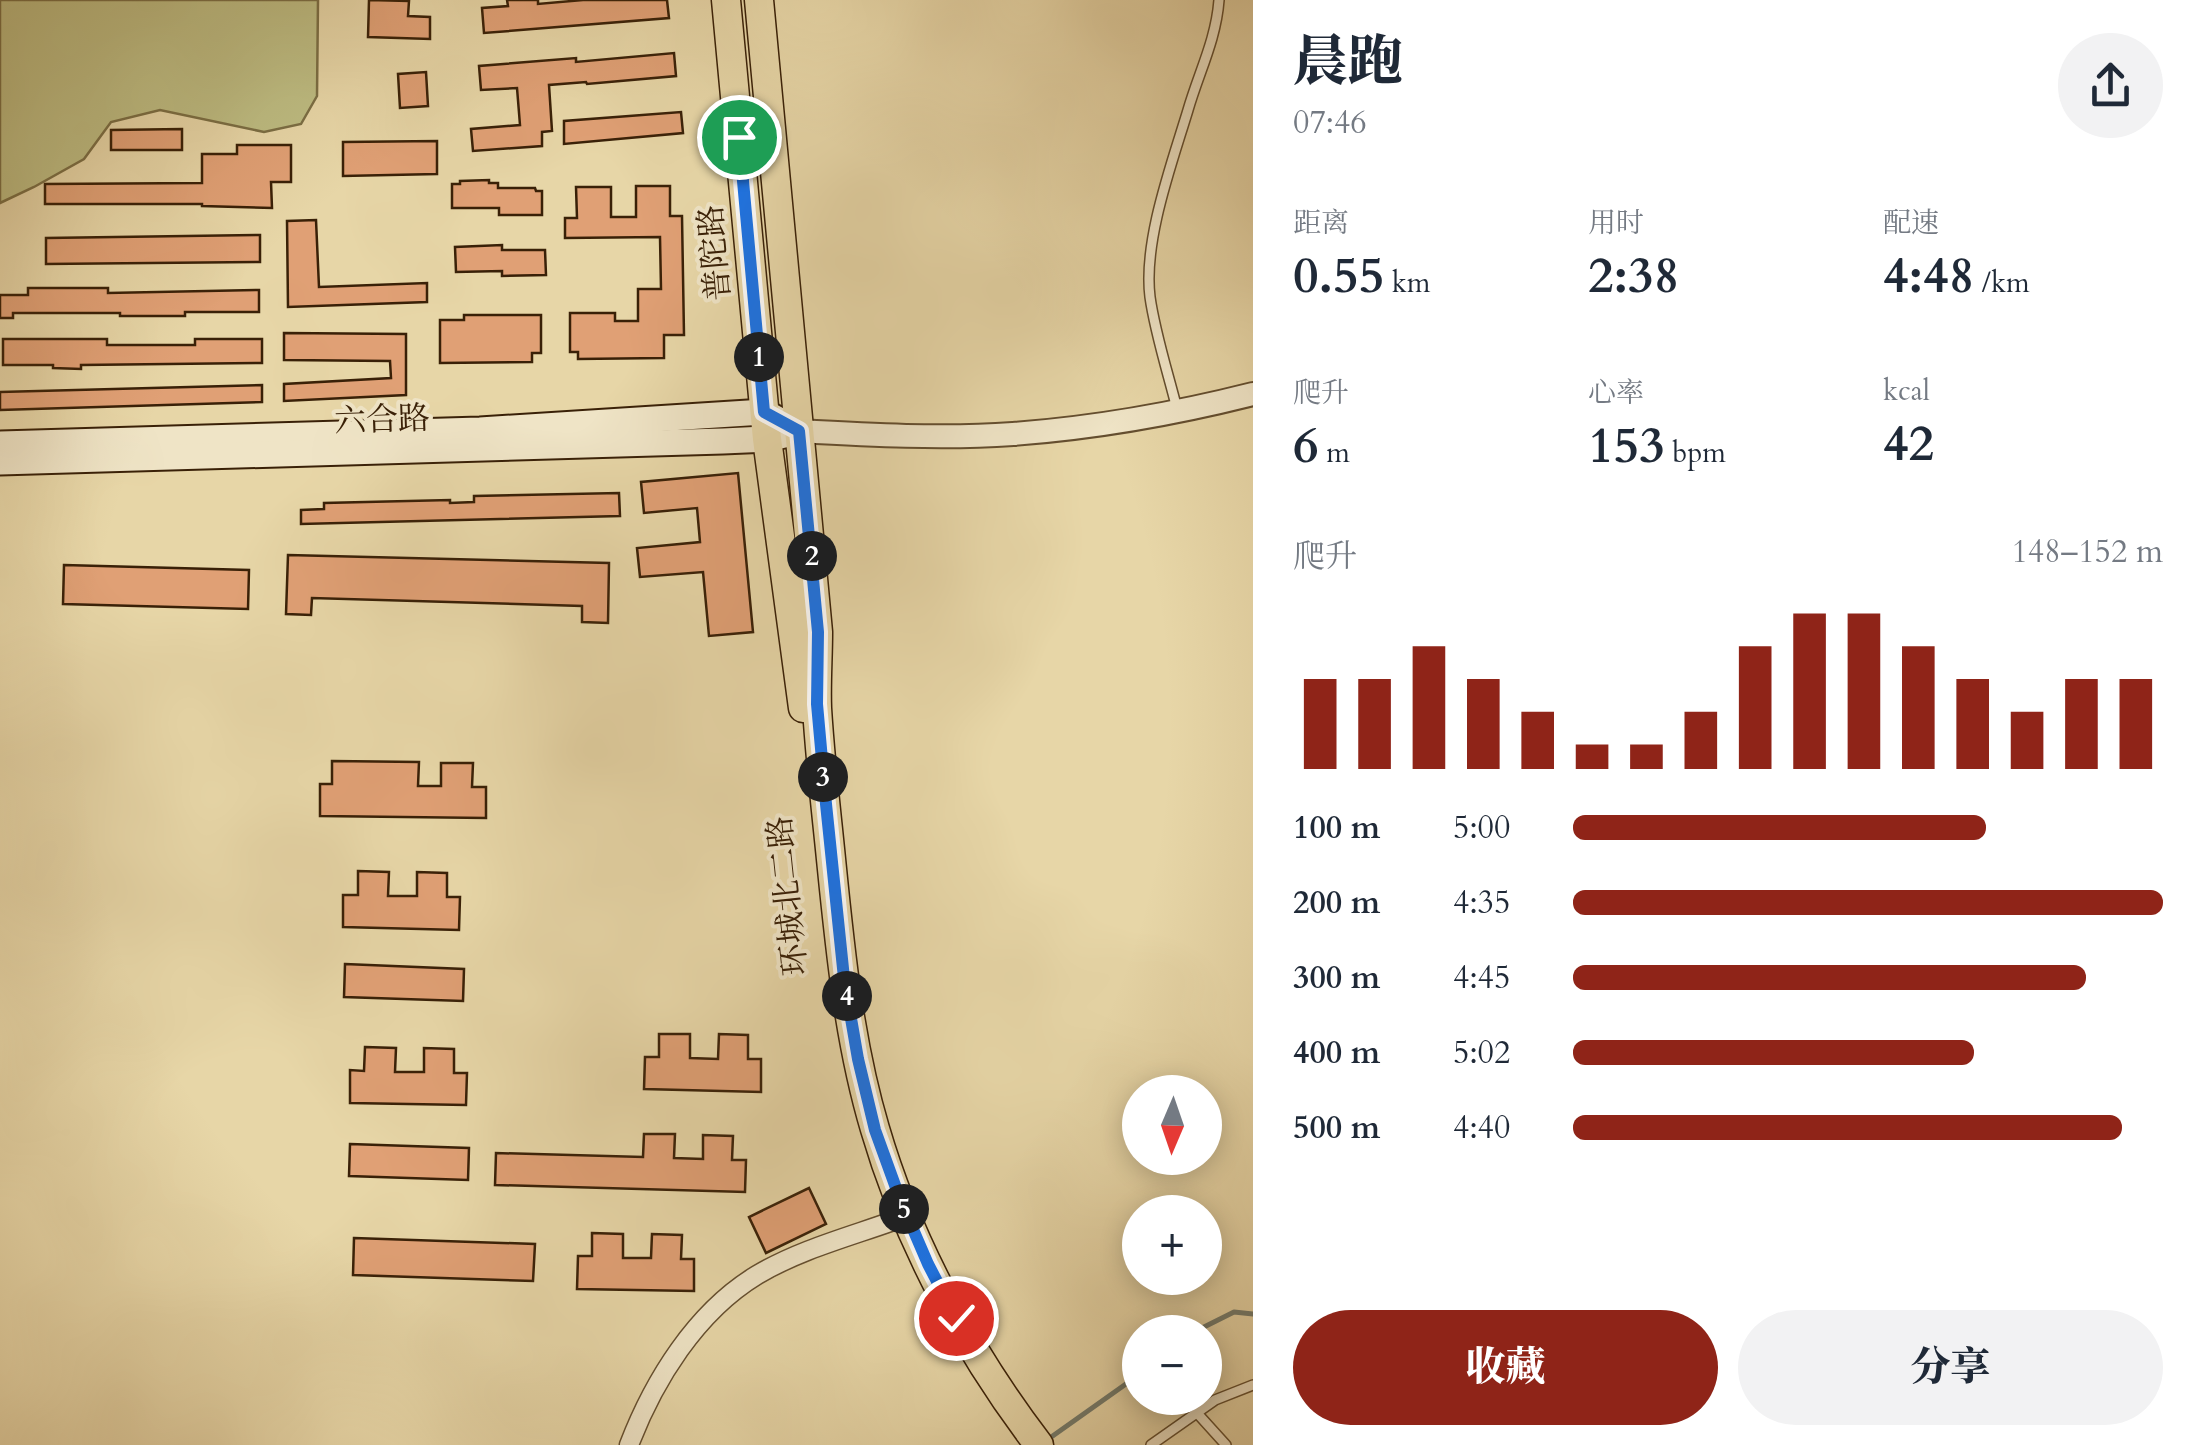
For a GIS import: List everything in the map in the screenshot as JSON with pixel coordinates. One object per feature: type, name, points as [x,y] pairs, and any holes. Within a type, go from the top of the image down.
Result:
[{"type":"main road","name":"普陀路","points":[[726,0],[765,426]]},
{"type":"main road","points":[[759,0],[799,431],[765,426]]},
{"type":"main road","name":"六合路","points":[[0,444],[765,426]]},
{"type":"main road","name":"六合路","points":[[0,462],[765,426]]},
{"type":"main road","name":"环城北二路","points":[[765,426],[803,704],[831,981],[845,1062],[863,1133],[894,1221],[944,1325],[1017,1432]]},
{"type":"main road","name":"环城北二路","points":[[799,431],[818,632],[817,704],[826,804],[844,978],[858,1059],[875,1130],[900,1199],[928,1264],[1017,1432]]},
{"type":"main road","points":[[1017,1432],[1039,1445]]},
{"type":"street","points":[[799,431],[1010,434],[1089,426],[1253,394]]},
{"type":"street","points":[[628,1445],[643,1408],[669,1365],[723,1301],[757,1275],[806,1251],[894,1221]]},
{"type":"lane","points":[[1178,411],[1150,296],[1152,246],[1189,105],[1212,44],[1219,0]]},
{"type":"lane","points":[[1222,1397],[1253,1385]]},
{"type":"lane","points":[[1151,1445],[1194,1415]]},
{"type":"lane","points":[[1199,1415],[1226,1445]]},
{"type":"shaded area","points":[[0,0],[318,0],[317,96],[301,124],[264,132],[160,110],[111,122],[84,159],[0,203]]},
{"type":"building","points":[[369,0],[409,1],[408,16],[430,17],[430,39],[368,37]]},
{"type":"building","points":[[507,0],[538,0],[538,4],[667,0],[669,18],[484,33],[482,8],[508,6]]},
{"type":"building","points":[[674,53],[676,76],[549,85],[552,131],[542,132],[542,146],[473,151],[471,129],[520,125],[517,88],[481,90],[479,66]]},
{"type":"building","points":[[426,72],[428,106],[400,108],[398,74]]},
{"type":"building","points":[[681,112],[683,133],[564,144],[564,121]]},
{"type":"building","points":[[182,129],[182,150],[111,150],[111,130]]},
{"type":"building","points":[[437,141],[437,174],[343,176],[343,142]]},
{"type":"building","points":[[237,145],[291,145],[291,182],[271,182],[272,208],[45,204],[45,184],[202,183],[202,154],[237,154]]},
{"type":"building","points":[[489,180],[498,183],[498,188],[542,191],[542,215],[499,215],[499,208],[452,208],[452,184]]},
{"type":"building","points":[[636,186],[670,186],[670,216],[682,216],[684,335],[664,335],[664,358],[578,359],[578,352],[570,352],[570,313],[615,313],[615,321],[638,321],[638,289],[661,289],[660,237],[565,238],[565,218],[577,218],[576,187],[611,187],[611,217],[636,217]]},
{"type":"building","points":[[316,220],[319,287],[427,283],[427,302],[288,307],[287,221]]},
{"type":"building","points":[[260,235],[260,262],[46,264],[46,238]]},
{"type":"building","points":[[502,245],[502,250],[545,250],[546,275],[456,272],[455,247]]},
{"type":"building","points":[[28,288],[108,288],[108,293],[259,290],[259,312],[185,312],[185,316],[13,313],[13,318],[0,318],[0,295],[28,295]]},
{"type":"building","points":[[464,315],[541,315],[541,353],[532,353],[532,362],[440,363],[440,320],[464,320]]},
{"type":"building","points":[[284,333],[406,334],[406,395],[284,401],[284,384],[391,378],[390,361],[284,360]]},
{"type":"building","points":[[3,339],[107,339],[107,345],[195,345],[195,339],[262,339],[262,363],[81,365],[81,369],[3,365]]},
{"type":"building","points":[[262,385],[262,402],[0,410],[0,392]]},
{"type":"building","points":[[738,473],[753,632],[709,636],[703,572],[640,577],[637,548],[700,542],[697,508],[644,513],[641,482]]},
{"type":"building","points":[[619,493],[620,516],[301,524],[301,510],[324,509],[324,503],[450,503],[474,502],[474,496]]},
{"type":"building","points":[[288,555],[609,563],[608,623],[582,622],[582,606],[312,598],[311,615],[286,614]]},
{"type":"building","points":[[64,565],[249,570],[248,609],[63,604]]},
{"type":"building","points":[[332,761],[419,762],[418,786],[441,786],[441,763],[473,763],[472,787],[486,787],[486,818],[320,816],[320,784],[332,784]]},
{"type":"building","points":[[358,871],[389,872],[388,896],[417,896],[417,872],[447,873],[447,897],[460,897],[459,930],[343,927],[343,895],[358,895]]},
{"type":"building","points":[[345,964],[464,969],[463,1001],[344,997]]},
{"type":"building","points":[[659,1034],[690,1034],[690,1058],[718,1059],[719,1034],[748,1035],[748,1059],[761,1059],[761,1092],[644,1089],[645,1057],[659,1057]]},
{"type":"building","points":[[365,1047],[396,1048],[395,1072],[424,1072],[424,1048],[454,1049],[454,1073],[467,1073],[466,1105],[350,1103],[350,1070],[364,1071]]},
{"type":"building","points":[[644,1134],[675,1134],[674,1158],[703,1159],[703,1135],[733,1136],[732,1160],[746,1160],[745,1192],[495,1185],[496,1153],[643,1157]]},
{"type":"building","points":[[350,1144],[469,1148],[468,1180],[349,1176]]},
{"type":"building","points":[[809,1188],[826,1224],[766,1253],[749,1217]]},
{"type":"building","points":[[592,1233],[623,1234],[623,1258],[651,1258],[652,1234],[682,1235],[681,1259],[694,1259],[694,1291],[577,1289],[578,1256],[592,1256]]},
{"type":"building","points":[[354,1238],[535,1244],[533,1281],[353,1275]]},
{"type":"waterway","points":[[1222,1318],[1234,1312],[1253,1314]]},
{"type":"waterway","points":[[1047,1440],[1122,1387]]},
{"type":"route","points":[[739,137],[764,412],[799,431],[818,632],[817,704],[834,897],[858,1059],[875,1130],[900,1199],[956,1318]]}]
